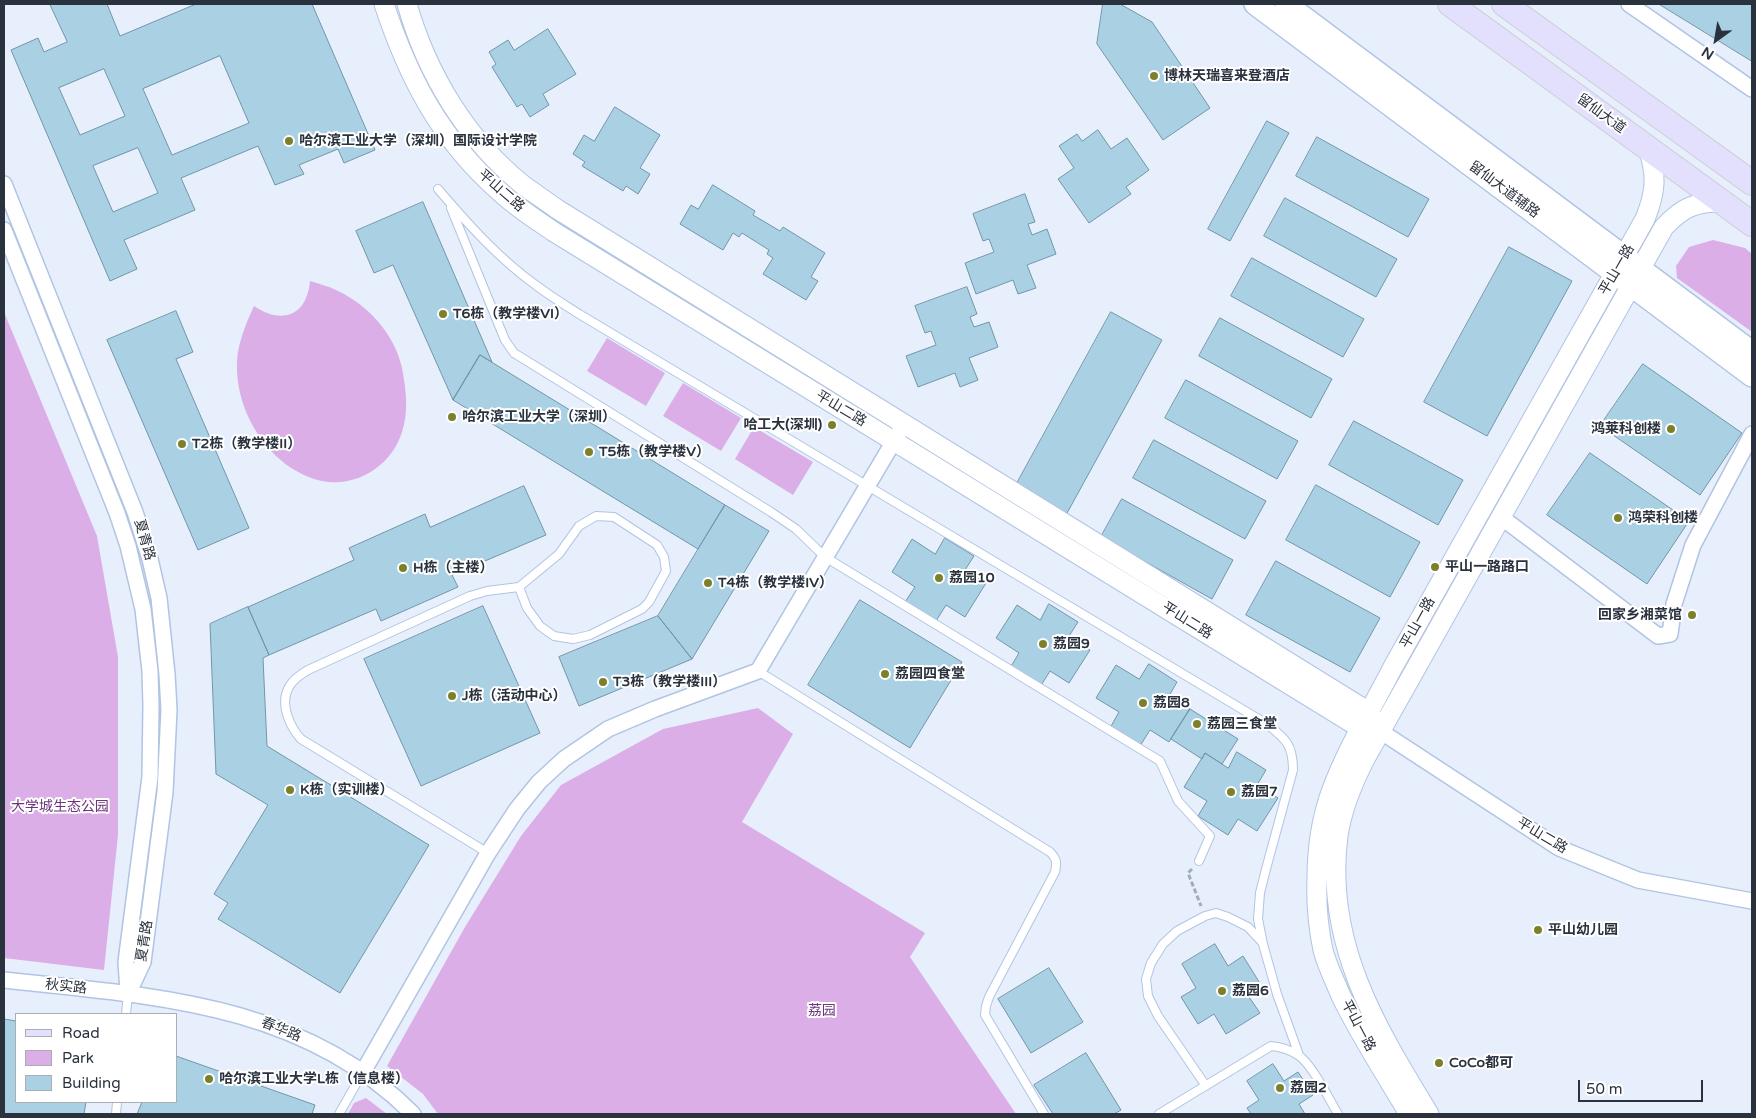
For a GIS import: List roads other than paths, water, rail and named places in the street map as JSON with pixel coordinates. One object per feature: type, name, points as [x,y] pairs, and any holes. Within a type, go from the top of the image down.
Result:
[{"type":"main road","name":"留仙大道辅路","points":[[1255,4],[1628,271],[1752,352]]},
{"type":"main road","name":"留仙大道辅路","points":[[1286,4],[1628,271],[1752,376]]},
{"type":"main road","name":"留仙大道","points":[[1450,4],[1752,224]]},
{"type":"main road","points":[[1504,4],[1752,183]]},
{"type":"street","name":"平山二路","points":[[384,4],[396,43],[412,77],[452,142],[498,191],[524,211],[554,232],[894,441],[1365,720]]},
{"type":"street","name":"平山二路","points":[[407,4],[415,32],[434,75],[458,115],[486,150],[522,184],[565,214],[904,424],[1365,720],[1559,848],[1638,880],[1752,901]]},
{"type":"street","points":[[1629,4],[1752,89]]},
{"type":"street","name":"平山一路","points":[[1429,1114],[1386,1043],[1358,984],[1348,954],[1337,891],[1338,835],[1352,784],[1501,517],[1628,271],[1652,202],[1655,183],[1654,166],[1648,148]]},
{"type":"street","name":"夏青路","points":[[4,184],[136,512],[159,598],[169,710],[165,792],[142,962],[128,994]]},
{"type":"street","name":"平山一路","points":[[1410,1114],[1362,1036],[1344,1000],[1324,951],[1318,920],[1317,859],[1321,826],[1330,795],[1340,770],[1365,720],[1628,271],[1675,216],[1687,207],[1703,202],[1722,202]]},
{"type":"street","name":"夏青路","points":[[4,230],[117,513],[128,546],[142,609],[150,671],[152,743],[146,815],[126,962],[128,994]]},
{"type":"street","points":[[362,1072],[488,852],[517,809],[539,782],[564,759],[608,729],[655,709],[758,671],[904,424]]},
{"type":"street","points":[[1501,517],[1658,636],[1670,634],[1674,604],[1693,545],[1752,434]]},
{"type":"street","name":"秋实路","points":[[4,980],[128,994]]},
{"type":"street","name":"春华路","points":[[128,994],[183,1002],[231,1013],[270,1025],[337,1056],[395,1097],[413,1114]]},
{"type":"lane","points":[[438,189],[480,236],[537,286],[579,314],[1267,724],[1281,735],[1291,750],[1293,770],[1260,893],[1258,919],[1263,944],[1286,1023],[1299,1055],[1311,1069],[1338,1114]]},
{"type":"lane","points":[[449,202],[505,340],[514,353],[784,520],[825,557],[1160,761],[1178,801],[1210,836],[1199,860]]},
{"type":"lane","points":[[488,852],[301,739],[293,731],[285,704],[288,689],[296,678],[308,670],[470,596],[487,590],[519,587],[560,554],[579,526],[596,516],[614,517],[657,545],[664,557],[666,571],[649,602],[642,609],[590,635],[573,639],[554,636],[540,626],[527,608],[519,587]]},
{"type":"lane","points":[[758,671],[1050,852],[1056,858],[1055,872],[989,997],[985,1016],[1044,1114]]},
{"type":"lane","points":[[1206,1086],[1158,1016],[1148,996],[1146,979],[1151,963],[1163,944],[1177,931],[1205,916],[1216,913],[1228,916],[1248,927],[1263,944]]},
{"type":"lane","points":[[126,1013],[128,994]]},
{"type":"lane","points":[[1159,1114],[1271,1046],[1284,1048],[1299,1055]]},
{"type":"lane","points":[[339,1114],[362,1072]]},
{"type":"place","name":"博林天瑞喜来登酒店","points":[[1154,76]]},
{"type":"place","name":"哈尔滨工业大学（深圳）国际设计学院","points":[[289,141]]},
{"type":"place","name":"T6栋（教学楼VI）","points":[[443,314]]},
{"type":"place","name":"哈尔滨工业大学（深圳）","points":[[452,417]]},
{"type":"place","name":"哈工大(深圳)","points":[[832,425]]},
{"type":"place","name":"鸿莱科创楼","points":[[1671,429]]},
{"type":"place","name":"T2栋（教学楼II）","points":[[182,444]]},
{"type":"place","name":"T5栋（教学楼V）","points":[[589,452]]},
{"type":"place","name":"鸿荣科创楼","points":[[1618,518]]},
{"type":"place","name":"平山一路路口","points":[[1435,567]]},
{"type":"place","name":"H栋（主楼）","points":[[403,568]]},
{"type":"place","name":"荔园10","points":[[939,578]]},
{"type":"place","name":"T4栋（教学楼IV）","points":[[708,583]]},
{"type":"place","name":"回家乡湘菜馆","points":[[1692,615]]},
{"type":"place","name":"荔园9","points":[[1043,644]]},
{"type":"place","name":"荔园四食堂","points":[[885,674]]},
{"type":"place","name":"T3栋（教学楼III）","points":[[603,682]]},
{"type":"place","name":"J栋（活动中心）","points":[[452,696]]},
{"type":"place","name":"荔园8","points":[[1143,703]]},
{"type":"place","name":"荔园三食堂","points":[[1197,724]]},
{"type":"place","name":"K栋（实训楼）","points":[[290,790]]},
{"type":"place","name":"荔园7","points":[[1231,792]]},
{"type":"place","name":"平山幼儿园","points":[[1538,930]]},
{"type":"place","name":"荔园6","points":[[1222,991]]},
{"type":"place","name":"CoCo都可","points":[[1439,1063]]},
{"type":"place","name":"哈尔滨工业大学L栋（信息楼）","points":[[209,1079]]},
{"type":"place","name":"荔园2","points":[[1280,1088]]},
{"type":"park label","name":"大学城生态公园","points":[[60,807]]},
{"type":"park label","name":"荔园","points":[[822,1011]]}]
